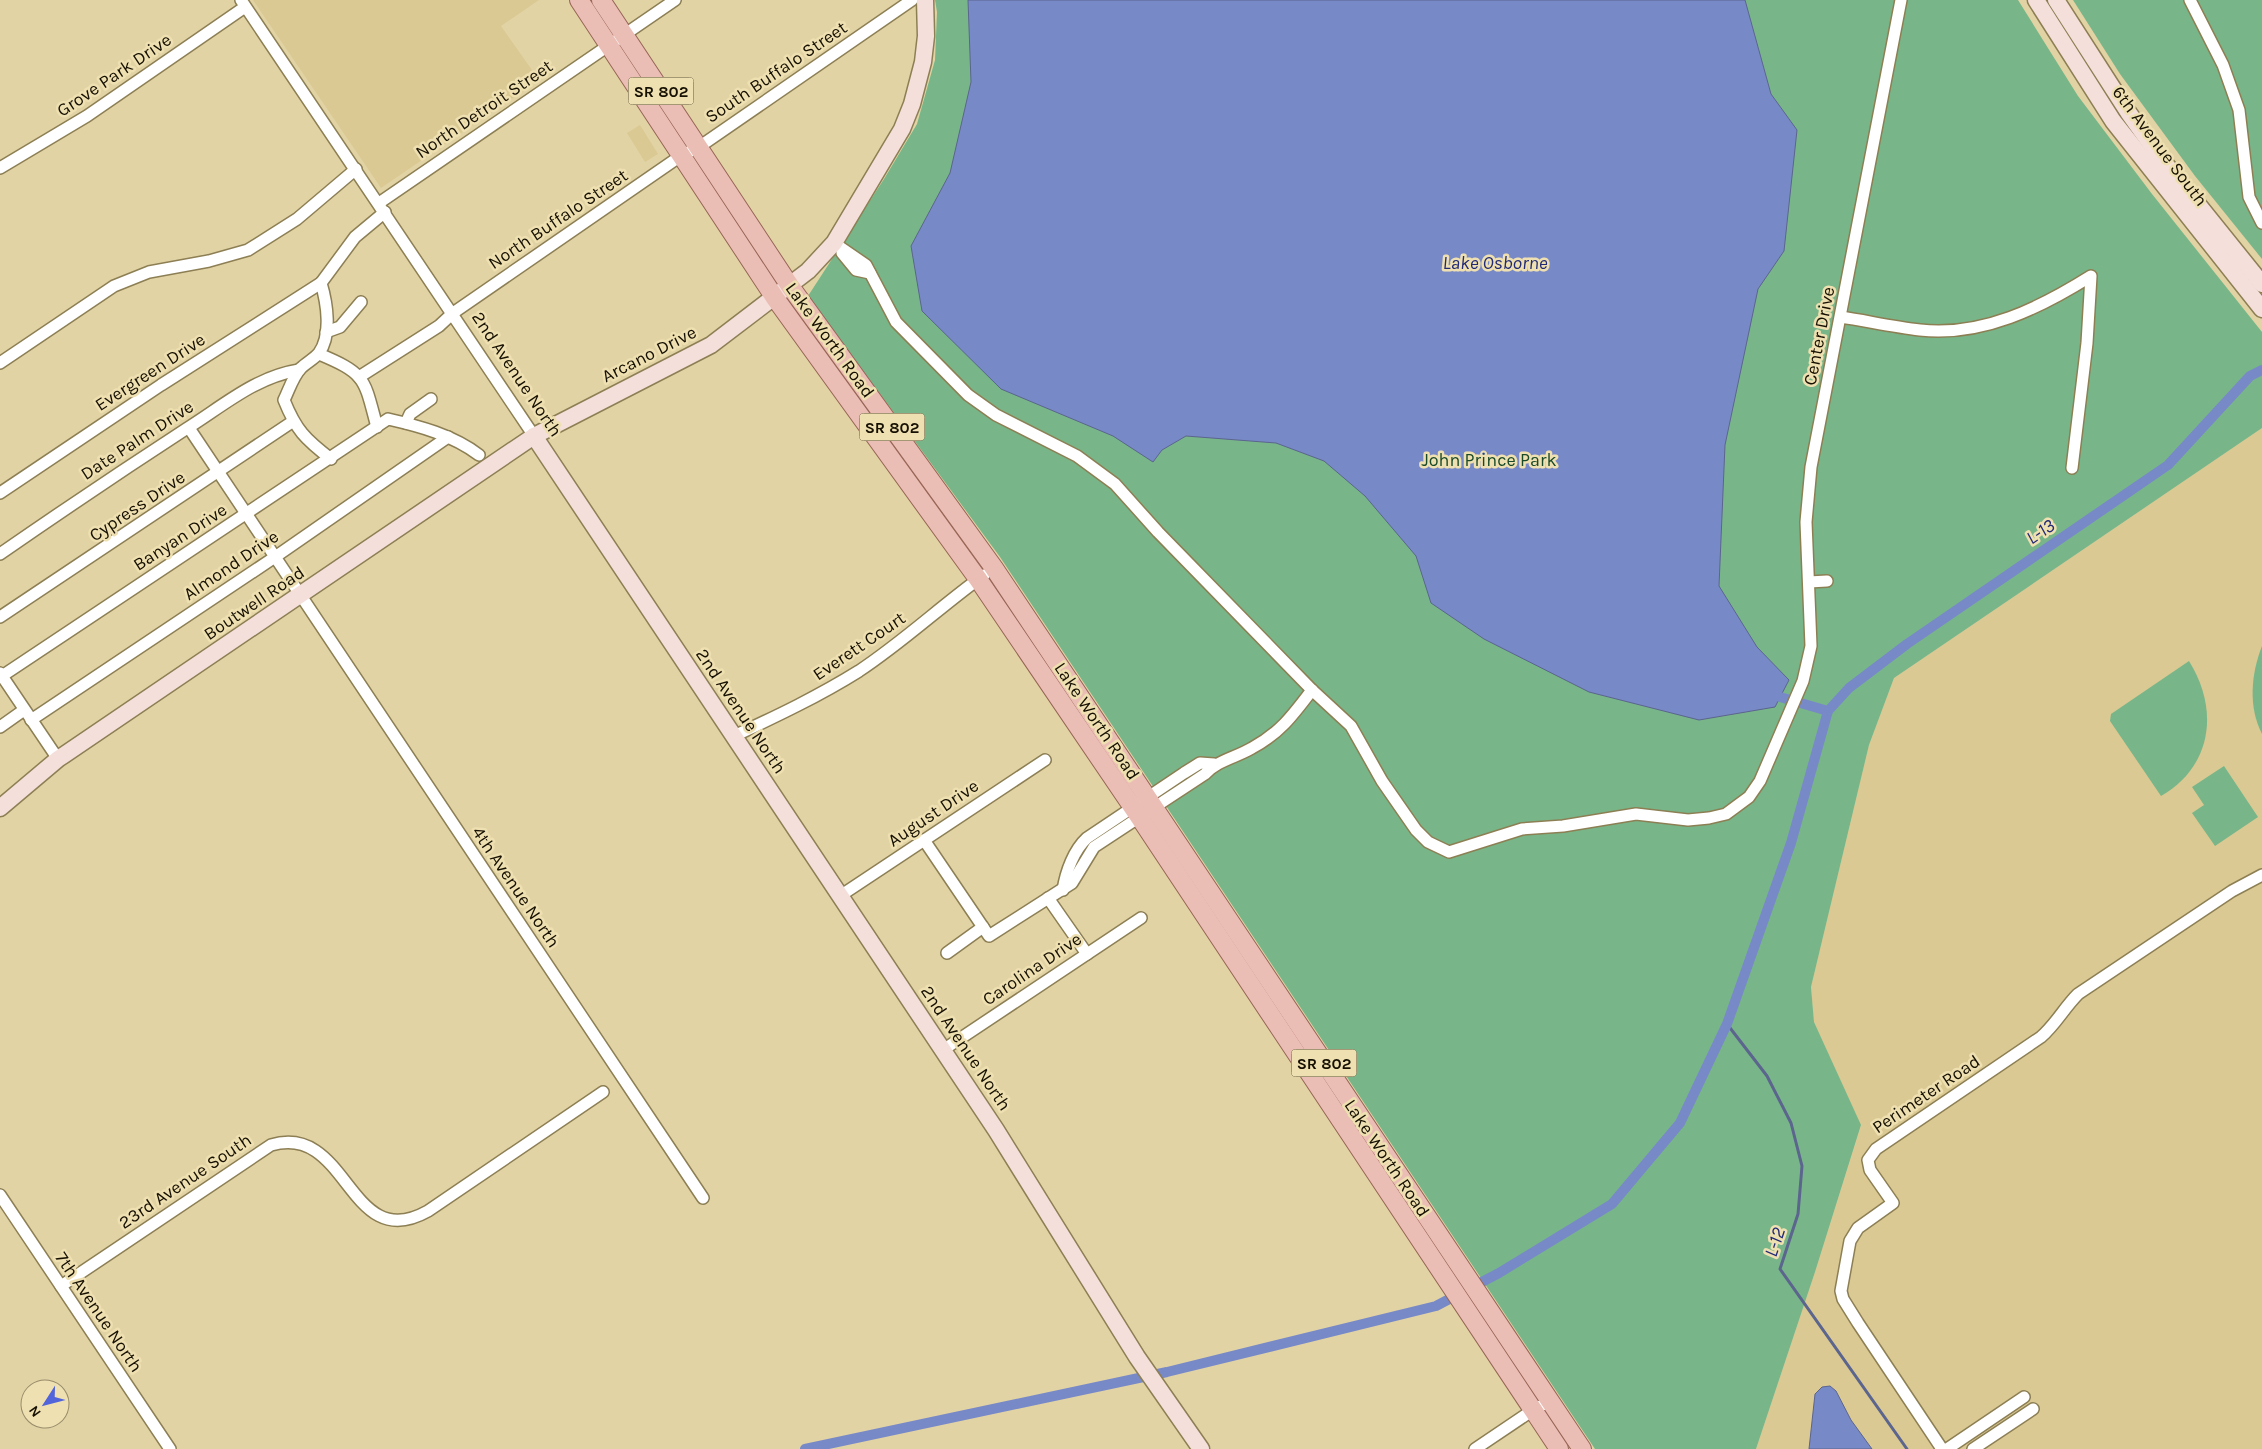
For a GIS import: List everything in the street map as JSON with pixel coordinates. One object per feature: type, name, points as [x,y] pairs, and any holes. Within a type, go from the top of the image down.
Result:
[{"type":"main road","name":"Lake Worth Road","points":[[579,0],[775,298],[978,579],[1559,1449]]},
{"type":"main road","name":"Lake Worth Road","points":[[601,0],[790,286],[994,568],[1582,1449]]},
{"type":"main road","points":[[1358,1149],[1375,1159],[1404,1196],[1420,1208]]},
{"type":"street","name":"North Detroit Street","points":[[321,283],[355,237],[382,207],[609,44],[675,0]]},
{"type":"street","name":"South Buffalo Street","points":[[682,155],[698,147],[912,0]]},
{"type":"street","name":"Arcano Drive","points":[[534,436],[711,345],[808,271],[834,242],[894,144],[912,104],[923,62],[926,36],[925,0]]},
{"type":"street","name":"Center Drive","points":[[1312,690],[1351,726],[1382,781],[1416,830],[1438,849],[1449,852],[1522,829],[1563,826],[1636,814],[1688,820],[1726,814],[1749,797],[1760,781],[1803,681],[1811,646],[1806,522],[1811,467],[1841,317],[1879,104],[1901,0]]},
{"type":"street","name":"6th Avenue South","points":[[2036,0],[2113,121],[2262,309]]},
{"type":"street","name":"6th Avenue South","points":[[2056,0],[2128,112],[2174,175],[2262,284]]},
{"type":"street","points":[[2190,0],[2223,65],[2239,110],[2249,197],[2262,223]]},
{"type":"street","name":"Grove Park Drive","points":[[0,168],[87,116],[243,3]]},
{"type":"street","name":"2nd Avenue North","points":[[243,3],[453,313],[943,1050],[996,1130],[1137,1358],[1201,1449]]},
{"type":"street","name":"North Buffalo Street","points":[[453,313],[682,155]]},
{"type":"street","points":[[0,363],[114,286],[149,272],[209,261],[248,250],[297,220],[356,169]]},
{"type":"street","points":[[834,242],[856,270],[870,272],[896,322],[968,395],[996,415],[1077,456],[1115,484],[1158,532],[1312,690],[1287,724],[1275,734],[1250,749],[1214,764],[1200,764],[1094,847],[1072,883],[989,936],[924,840]]},
{"type":"street","points":[[1841,317],[1921,330],[1960,330],[1999,322],[2060,295],[2091,276],[2086,343],[2072,468]]},
{"type":"street","points":[[321,283],[326,307],[326,332],[318,354],[299,370],[284,400],[292,422],[310,443],[331,459]]},
{"type":"street","name":"Evergreen Drive","points":[[0,493],[161,385],[321,283]]},
{"type":"street","points":[[326,332],[344,324],[361,302]]},
{"type":"street","points":[[359,377],[438,326],[453,313]]},
{"type":"street","points":[[318,354],[342,363],[359,377],[370,398],[377,427],[388,419],[406,423],[448,437],[479,455]]},
{"type":"street","name":"Date Palm Drive","points":[[0,554],[110,478],[189,428],[236,395],[274,375],[299,370]]},
{"type":"street","points":[[406,423],[410,414],[431,399]]},
{"type":"street","name":"Cypress Drive","points":[[0,618],[292,422]]},
{"type":"street","name":"Banyan Drive","points":[[1,674],[377,427]]},
{"type":"street","name":"4th Avenue North","points":[[189,428],[703,1198]]},
{"type":"street","name":"Boutwell Road","points":[[0,808],[58,759],[534,436]]},
{"type":"street","name":"Almond Drive","points":[[31,720],[275,557],[448,437]]},
{"type":"street","name":"Everett Court","points":[[734,736],[794,709],[860,670],[892,648],[951,599],[994,568]]},
{"type":"street","points":[[1809,582],[1827,581]]},
{"type":"street","points":[[1,674],[58,759]]},
{"type":"street","points":[[0,726],[24,710]]},
{"type":"street","name":"August Drive","points":[[840,896],[1045,760]]},
{"type":"street","name":"Perimeter Road","points":[[1942,1449],[1843,1299],[1841,1291],[1850,1241],[1858,1228],[1893,1203],[1870,1170],[1868,1160],[1876,1149],[2055,1026],[2068,1004],[2078,994],[2232,891],[2262,875]]},
{"type":"street","points":[[1048,898],[1087,954]]},
{"type":"street","name":"Carolina Drive","points":[[943,1050],[1141,918]]},
{"type":"street","points":[[947,953],[983,927]]},
{"type":"street","name":"23rd Avenue South","points":[[60,1286],[270,1145],[296,1143],[314,1149],[325,1157],[360,1203],[371,1211],[389,1219],[409,1219],[428,1211],[603,1092]]},
{"type":"street","name":"7th Avenue North","points":[[0,1195],[170,1449]]},
{"type":"street","points":[[1948,1449],[2024,1396]]},
{"type":"street","points":[[1475,1449],[1533,1410],[1550,1402]]},
{"type":"street","points":[[1973,1449],[2033,1409]]},
{"type":"shaded area","points":[[253,0],[539,0],[501,26],[539,80],[381,188]]},
{"type":"shaded area","points":[[640,125],[658,154],[645,162],[627,133]]},
{"type":"shaded area","points":[[2262,428],[2262,1449],[1756,1449],[1861,1126],[1814,1022],[1811,987],[1869,745],[1894,678]]},
{"type":"green space","name":"John Prince Park","points":[[935,0],[2018,0],[2078,96],[2152,194],[2262,332],[2262,428],[1894,678],[1869,745],[1811,987],[1814,1022],[1861,1125],[1815,1272],[1756,1449],[1595,1449],[1000,557],[808,296],[884,179],[917,124],[935,60],[937,12]]},
{"type":"green space","points":[[2073,0],[2262,0],[2262,259],[2195,176],[2120,74]]},
{"type":"green space","points":[[2262,646],[2262,734],[2253,702],[2253,679]]},
{"type":"green space","points":[[2189,661],[2199,679],[2205,698],[2206,735],[2201,753],[2192,769],[2178,784],[2161,796],[2110,721],[2111,714]]},
{"type":"green space","points":[[2224,766],[2258,817],[2215,846],[2192,813],[2204,805],[2192,787]]},
{"type":"water","name":"Lake Osborne","points":[[968,0],[1745,0],[1771,94],[1797,130],[1784,251],[1758,289],[1725,445],[1719,586],[1757,647],[1789,680],[1775,707],[1699,720],[1589,692],[1484,639],[1431,603],[1416,556],[1365,496],[1324,461],[1276,443],[1186,436],[1162,450],[1153,462],[1113,436],[1001,389],[922,311],[911,246],[950,173],[971,82]]},
{"type":"water","points":[[1830,1386],[1836,1391],[1851,1420],[1872,1449],[1809,1449],[1815,1394],[1822,1387]]},
{"type":"waterway","name":"L-13","points":[[805,1449],[1167,1372],[1436,1306],[1499,1273],[1612,1204],[1680,1123],[1727,1024],[1791,843],[1828,711],[1849,688],[1907,644],[2168,465],[2250,376],[2262,370]]},
{"type":"waterway","points":[[1780,697],[1828,711]]},
{"type":"waterway","name":"L-12","points":[[1727,1024],[1767,1076],[1791,1123],[1802,1166],[1798,1214],[1780,1269],[1907,1449]]}]
